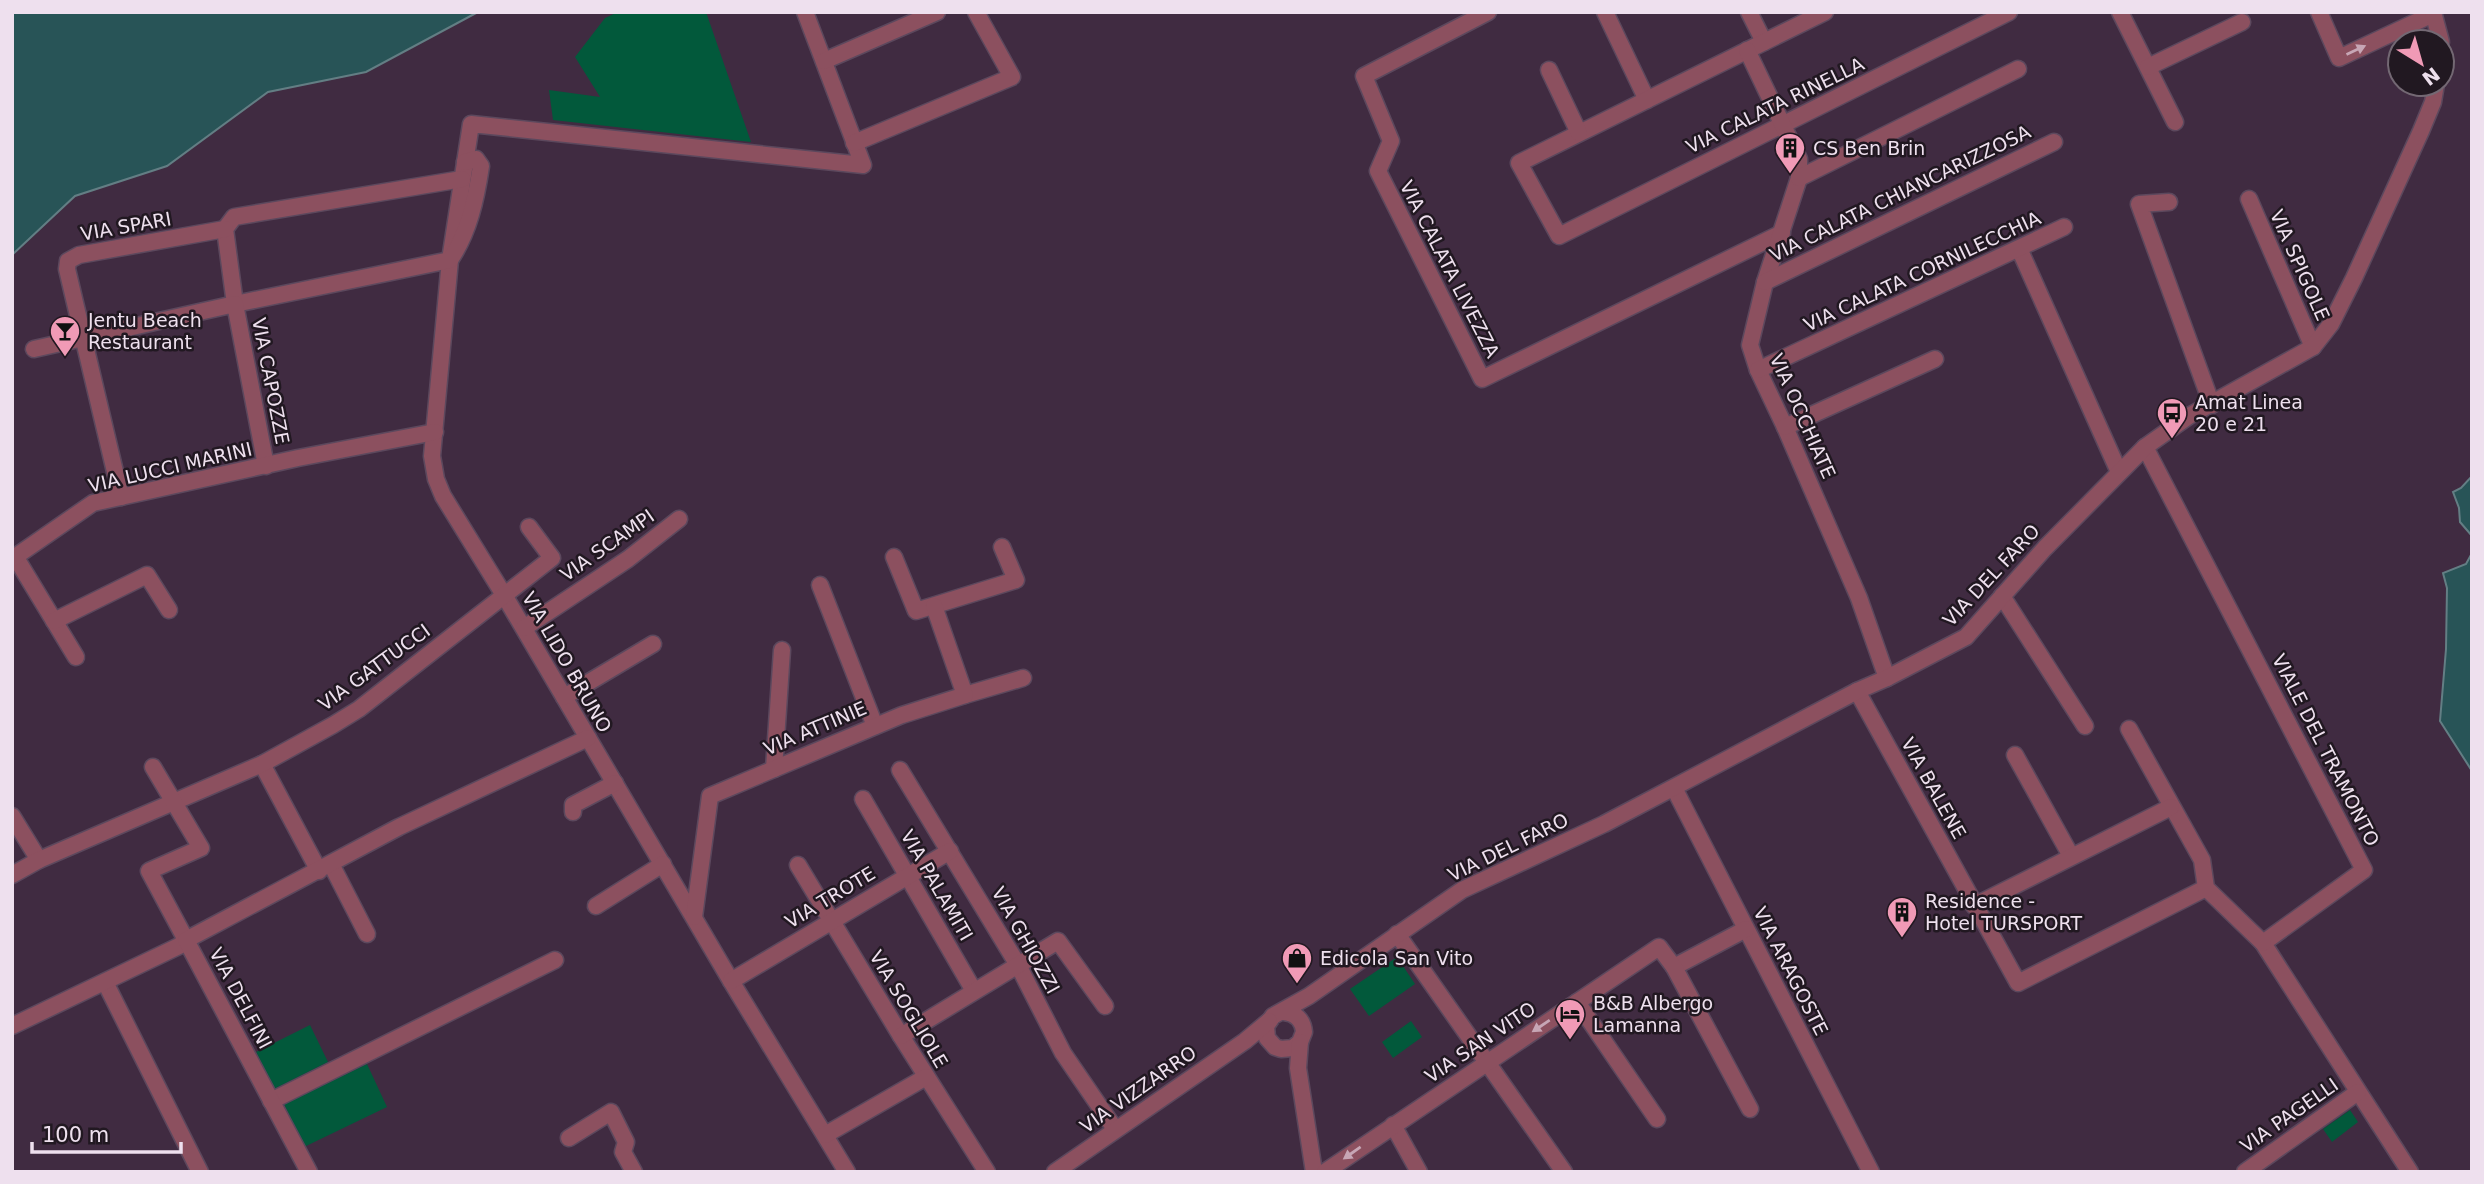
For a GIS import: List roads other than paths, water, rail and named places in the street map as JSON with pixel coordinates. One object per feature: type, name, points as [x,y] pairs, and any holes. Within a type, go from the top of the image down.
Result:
[{"type":"street","points":[[805,12],[854,143],[1012,78],[976,12]]},
{"type":"street","points":[[824,61],[937,12]]},
{"type":"street","name":"VIA CALATA LIVEZZA","points":[[1489,12],[1364,76],[1391,141],[1378,171],[1482,379],[1782,233]]},
{"type":"street","points":[[1605,12],[1647,100]]},
{"type":"street","points":[[1749,12],[1764,42]]},
{"type":"street","points":[[1549,70],[1579,133],[1825,12]]},
{"type":"street","name":"VIA CALATA RINELLA","points":[[1579,133],[1519,163],[1559,236],[2009,12]]},
{"type":"street","points":[[2120,12],[2175,122]]},
{"type":"street","points":[[2319,12],[2339,58],[2433,13]]},
{"type":"street","points":[[2148,67],[2242,22]]},
{"type":"street","name":"VIA OCCHIATE","points":[[1746,50],[1800,159],[1799,178],[1765,282],[1750,345],[1758,370],[1859,598],[1887,678]]},
{"type":"street","points":[[1799,178],[2018,69]]},
{"type":"street","name":"VIA DEL FARO","points":[[1284,1012],[1462,890],[1604,824],[1966,637],[2045,548],[2145,447],[2189,416],[2313,347],[2332,324],[2434,98]]},
{"type":"street","name":"VIA LIDO BRUNO","points":[[847,1172],[443,496],[436,479],[432,456],[450,260],[471,124],[863,165],[854,143]]},
{"type":"street","name":"VIA CALATA CHIANCARIZZOSA","points":[[1765,282],[2054,142]]},
{"type":"street","points":[[34,349],[450,260],[471,215],[481,166],[476,159],[463,170],[234,217],[225,229]]},
{"type":"street","name":"VIA SPIGOLE","points":[[2249,199],[2313,347]]},
{"type":"street","points":[[2169,202],[2139,204],[2213,405]]},
{"type":"street","name":"VIA CALATA CORNILECCHIA","points":[[1758,370],[2064,228]]},
{"type":"street","name":"VIA CAPOZZE","points":[[225,229],[235,304],[266,466]]},
{"type":"street","name":"VIA SPARI","points":[[121,497],[83,339],[68,261],[72,257],[225,229]]},
{"type":"street","points":[[2022,255],[2119,471]]},
{"type":"street","points":[[1785,427],[1935,359]]},
{"type":"street","name":"VIA LUCCI MARINI","points":[[76,657],[14,559],[93,503],[435,432]]},
{"type":"street","name":"VIALE DEL TRAMONTO","points":[[2145,447],[2364,870],[2263,943]]},
{"type":"street","name":"VIA SCAMPI","points":[[524,628],[628,559],[679,519]]},
{"type":"street","name":"VIA GATTUCCI","points":[[12,875],[39,860],[262,764],[359,709],[552,558],[529,527]]},
{"type":"street","points":[[894,557],[916,611],[1016,580],[1002,547]]},
{"type":"street","points":[[54,621],[147,575],[169,610]]},
{"type":"street","points":[[820,585],[875,726]]},
{"type":"street","points":[[2002,596],[2084,726]]},
{"type":"street","points":[[934,606],[965,695]]},
{"type":"street","points":[[564,697],[653,644]]},
{"type":"street","points":[[774,768],[782,650]]},
{"type":"street","name":"VIA ATTINIE","points":[[694,917],[710,796],[875,726],[1023,678]]},
{"type":"street","name":"VIA BALENE","points":[[1857,691],[2018,983],[2206,888]]},
{"type":"street","points":[[2129,729],[2202,860],[2206,888],[2263,943],[2410,1172]]},
{"type":"street","name":"VIA DELFINI","points":[[309,1172],[186,940],[399,827],[588,738]]},
{"type":"street","points":[[2015,755],[2071,856]]},
{"type":"street","points":[[262,764],[367,934]]},
{"type":"street","points":[[12,1026],[179,946],[186,940],[149,871],[201,848],[153,766]]},
{"type":"street","name":"VIA GHIOZZI","points":[[900,770],[1018,965],[1063,1053],[1115,1129]]},
{"type":"street","points":[[573,812],[573,805],[615,783]]},
{"type":"street","name":"VIA ARAGOSTE","points":[[1674,788],[1871,1172]]},
{"type":"street","name":"VIA PALAMITI","points":[[863,799],[974,991]]},
{"type":"street","points":[[1974,906],[2171,807]]},
{"type":"street","points":[[12,816],[39,860]]},
{"type":"street","name":"VIA TROTE","points":[[731,981],[950,851]]},
{"type":"street","points":[[596,906],[663,864]]},
{"type":"street","name":"VIA SOGLIOLE","points":[[798,865],[926,1077],[987,1172]]},
{"type":"street","points":[[1746,929],[1675,967],[1750,1109]]},
{"type":"street","points":[[1397,934],[1564,1172]]},
{"type":"street","points":[[901,1036],[1058,941],[1105,1006]]},
{"type":"street","name":"VIA SAN VITO","points":[[1325,1172],[1659,947],[1675,967]]},
{"type":"street","points":[[271,1101],[555,960]]},
{"type":"street","points":[[105,982],[200,1172]]},
{"type":"street","points":[[1300,1020],[1309,996]]},
{"type":"street","points":[[1577,1002],[1657,1119]]},
{"type":"street","points":[[1284,1012],[1296,1015],[1304,1032],[1300,1042],[1298,1069],[1314,1172]]},
{"type":"street","name":"VIA VIZZARRO","points":[[1055,1172],[1245,1041],[1278,1013],[1284,1012]]},
{"type":"street","points":[[1269,1021],[1266,1032],[1268,1039],[1275,1047],[1283,1050],[1298,1069]]},
{"type":"street","name":"VIA VIZZARRO","points":[[1245,1041],[1268,1039]]},
{"type":"street","points":[[1283,1050],[1293,1048],[1300,1042]]},
{"type":"street","points":[[825,1135],[926,1077]]},
{"type":"street","name":"VIA PAGELLI","points":[[2245,1172],[2358,1092]]},
{"type":"street","points":[[569,1139],[611,1112],[626,1142],[623,1152],[634,1172]]},
{"type":"street","points":[[1393,1125],[1419,1172]]},
{"type":"place","name":"CS Ben Brin","points":[[1790,175]]},
{"type":"place","name":"Jentu Beach Restaurant","points":[[65,358]]},
{"type":"place","name":"Amat Linea 20 e 21","points":[[2172,440]]},
{"type":"place","name":"Residence - Hotel TURSPORT","points":[[1902,939]]},
{"type":"place","name":"Edicola San Vito","points":[[1297,985]]},
{"type":"place","name":"B&B Albergo Lamanna","points":[[1570,1041]]}]
